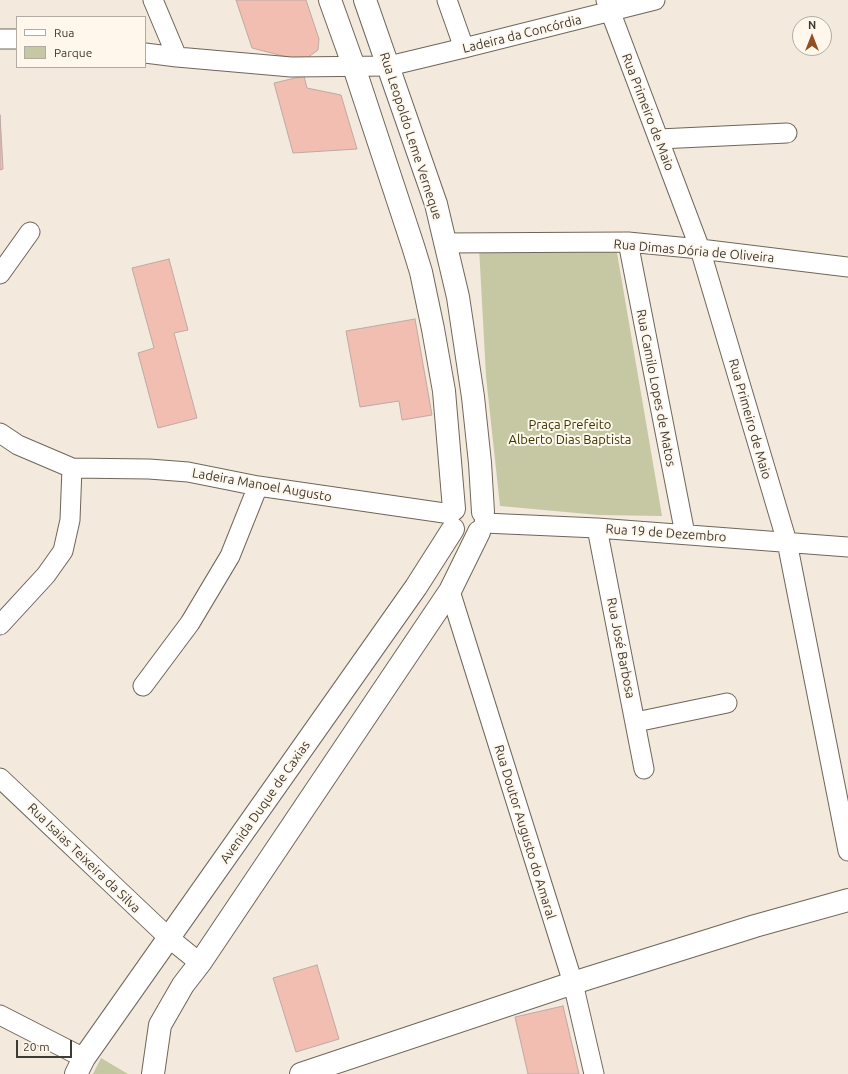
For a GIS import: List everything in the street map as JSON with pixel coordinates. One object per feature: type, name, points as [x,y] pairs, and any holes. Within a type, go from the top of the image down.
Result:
[{"type":"main road","points":[[330,0],[414,246],[422,279],[444,391],[453,517],[458,534],[465,536],[473,535],[482,522]]},
{"type":"main road","name":"Rua Leopoldo Leme Verneque","points":[[365,0],[436,204],[458,297],[473,397],[480,463],[482,522]]},
{"type":"main road","points":[[153,1074],[160,1025],[183,985],[200,963],[450,591],[482,522],[479,507],[469,503],[458,505],[453,517]]},
{"type":"main road","name":"Avenida Duque de Caxias","points":[[80,1066],[416,587],[453,517]]},
{"type":"main road","points":[[301,1074],[573,983],[755,926],[848,900]]},
{"type":"street","points":[[153,0],[177,58]]},
{"type":"street","points":[[447,0],[464,48]]},
{"type":"street","name":"Ladeira da Concórdia","points":[[146,53],[177,58],[291,67],[389,66],[464,48],[608,6],[655,0]]},
{"type":"street","name":"Rua Primeiro de Maio","points":[[608,6],[700,249],[786,542],[848,851]]},
{"type":"street","points":[[0,39],[16,39]]},
{"type":"street","points":[[659,138],[787,133]]},
{"type":"street","points":[[0,274],[30,232]]},
{"type":"street","name":"Rua Dimas Dória de Oliveira","points":[[444,243],[628,242],[848,267]]},
{"type":"street","name":"Rua Camilo Lopes de Matos","points":[[628,242],[685,534]]},
{"type":"street","points":[[0,433],[18,445],[72,468],[70,520],[63,551],[46,575],[0,625]]},
{"type":"street","name":"Ladeira Manoel Augusto","points":[[72,468],[149,469],[188,472],[258,486],[453,517]]},
{"type":"street","points":[[143,686],[190,623],[230,556],[258,486]]},
{"type":"street","name":"Rua 19 de Dezembro","points":[[482,522],[598,528],[848,547]]},
{"type":"street","name":"Rua José Barbosa","points":[[598,528],[644,769]]},
{"type":"street","name":"Rua Doutor Augusto do Amaral","points":[[450,591],[573,983],[594,1074]]},
{"type":"street","points":[[636,722],[727,703]]},
{"type":"street","name":"Rua Isaias Teixeira da Silva","points":[[0,778],[169,938],[200,963]]},
{"type":"street","points":[[0,1015],[80,1066]]},
{"type":"green space","name":"Praça Prefeito Alberto Dias Baptista","points":[[479,247],[616,247],[662,516],[599,515],[500,506],[486,376]]},
{"type":"green space","points":[[101,1058],[128,1074],[93,1074]]},
{"type":"building","points":[[236,0],[306,0],[319,39],[318,50],[307,58],[295,59],[252,48]]},
{"type":"building","points":[[304,76],[307,88],[341,95],[357,149],[293,153],[274,83]]},
{"type":"building","points":[[0,115],[3,169],[0,170]]},
{"type":"building","points":[[169,259],[188,330],[174,333],[197,418],[158,428],[138,353],[154,348],[132,268]]},
{"type":"building","points":[[415,319],[432,415],[402,420],[399,401],[360,407],[346,331]]},
{"type":"building","points":[[317,965],[339,1039],[296,1052],[273,978]]},
{"type":"building","points":[[563,1006],[579,1074],[528,1074],[515,1017]]}]
